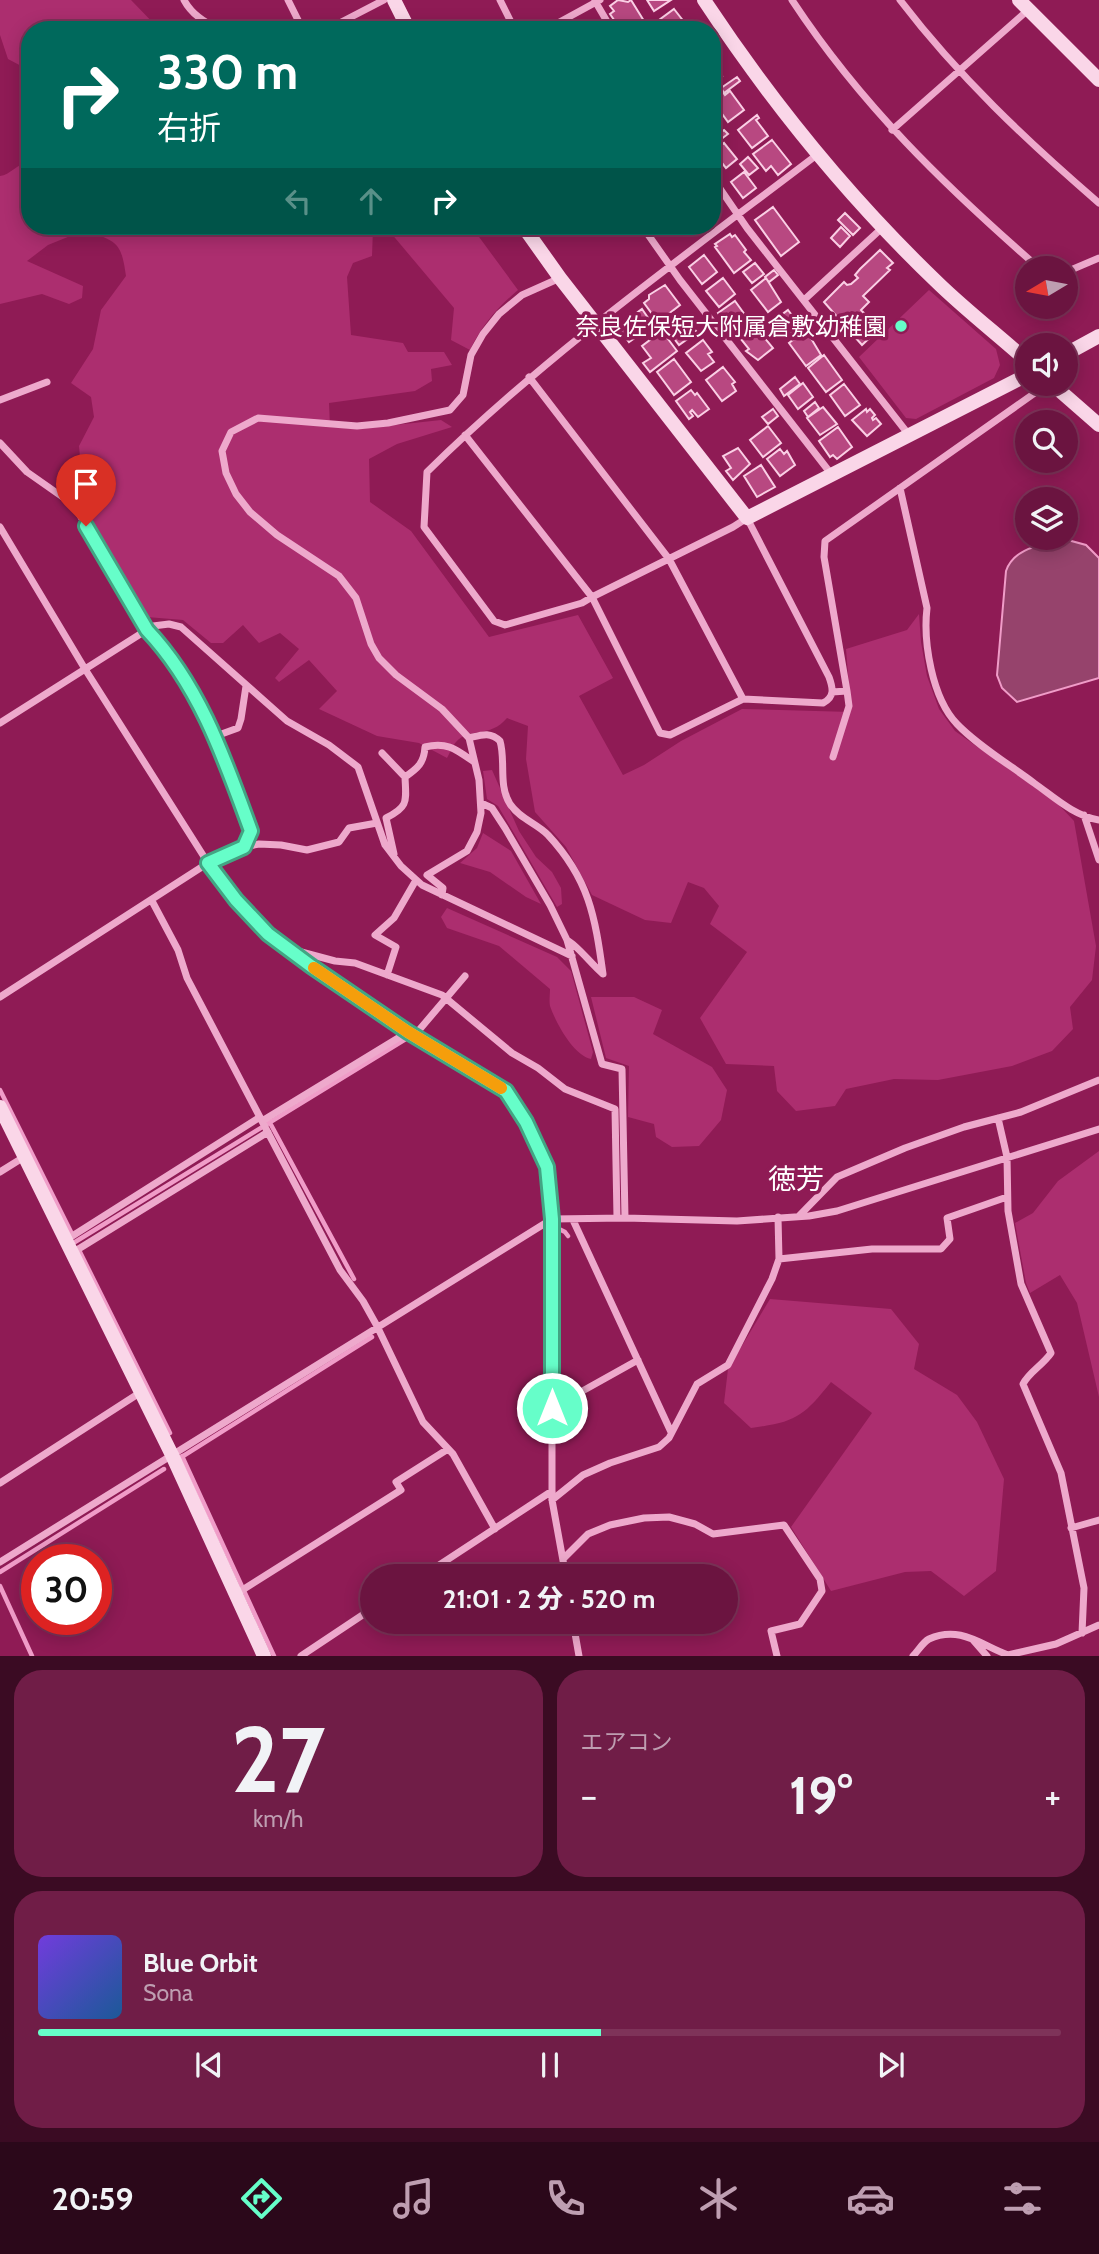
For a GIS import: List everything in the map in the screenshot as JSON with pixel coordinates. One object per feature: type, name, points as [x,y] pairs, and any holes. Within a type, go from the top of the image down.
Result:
[{"type":"street","points":[[184,0],[202,21]]},
{"type":"street","points":[[288,0],[298,21]]},
{"type":"street","points":[[343,21],[384,0]]},
{"type":"street","points":[[394,0],[404,21]]},
{"type":"street","points":[[500,0],[510,21]]},
{"type":"street","points":[[704,0],[719,21]]},
{"type":"street","points":[[792,0],[821,44],[892,130],[977,214],[1025,256]]},
{"type":"street","points":[[901,0],[958,71],[1040,151],[1099,203]]},
{"type":"street","points":[[561,21],[597,1],[607,21]]},
{"type":"street","points":[[892,130],[958,71],[1024,5],[1099,80]]},
{"type":"street","points":[[721,24],[783,112],[883,227],[940,285],[1015,351]]},
{"type":"street","points":[[721,228],[818,154]]},
{"type":"street","points":[[721,190],[910,435]]},
{"type":"street","points":[[804,300],[883,227]]},
{"type":"street","points":[[465,435],[592,597],[660,733],[670,736],[743,699],[823,703],[828,700],[832,692],[829,677],[747,518],[559,278],[529,235]]},
{"type":"street","points":[[649,235],[832,475]]},
{"type":"street","points":[[712,235],[529,377],[427,472],[424,527],[494,621],[505,625],[582,603],[1015,381]]},
{"type":"street","points":[[1078,267],[1099,258]]},
{"type":"street","points":[[442,895],[443,888],[427,875],[467,850],[473,842],[481,813],[479,780],[469,738],[442,709],[396,675],[379,658],[371,644],[356,598],[339,576],[277,535],[250,512],[236,494],[226,473],[222,451],[231,432],[258,418],[357,426],[388,423],[450,410],[463,395],[471,355],[499,314],[522,295],[559,278]]},
{"type":"street","points":[[1078,347],[1099,336]]},
{"type":"street","points":[[529,377],[669,559],[743,699]]},
{"type":"street","points":[[0,400],[47,382]]},
{"type":"street","points":[[834,757],[849,706],[824,557],[825,541],[1031,396]]},
{"type":"street","points":[[1065,396],[1099,425]]},
{"type":"street","points":[[0,443],[27,472],[74,505],[147,630],[159,642],[199,704],[216,736],[251,831],[244,847]]},
{"type":"street","points":[[900,488],[926,608],[927,651],[944,705],[957,724],[997,756],[1073,810],[1099,820]]},
{"type":"street","points":[[0,527],[85,669],[208,863],[236,900],[268,934],[286,947],[411,1034],[506,1091],[526,1122],[547,1167],[552,1219],[552,1500],[564,1564]]},
{"type":"street","points":[[0,723],[153,626],[169,624],[181,627],[287,721],[329,745],[358,766],[385,845],[416,880],[572,956]]},
{"type":"street","points":[[216,736],[238,728],[246,686]]},
{"type":"street","points":[[832,692],[847,691]]},
{"type":"street","points":[[469,738],[487,734],[494,735],[500,741],[505,792],[510,804],[522,818],[543,830],[563,851],[580,878],[596,920],[603,974],[586,960],[575,944],[567,940]]},
{"type":"street","points":[[405,777],[419,768],[424,759],[425,747],[437,743],[457,750],[474,762]]},
{"type":"street","points":[[382,752],[405,777],[406,802],[401,811],[386,818],[395,858]]},
{"type":"street","points":[[481,803],[492,808],[505,828],[567,940],[602,1064],[622,1069],[621,1218]]},
{"type":"street","points":[[1084,815],[1099,860]]},
{"type":"street","points":[[0,997],[208,863],[244,847],[259,844],[307,849],[339,842],[349,828],[377,823]]},
{"type":"street","points":[[387,975],[396,947],[375,935],[394,918],[416,880]]},
{"type":"street","points":[[152,901],[178,950],[187,978],[340,1270],[363,1301],[377,1326],[423,1422],[449,1449],[495,1528]]},
{"type":"street","points":[[286,947],[335,961],[355,963],[442,995],[512,1053],[538,1068],[565,1089],[615,1109],[621,1218]]},
{"type":"street","points":[[74,1244],[411,1034],[447,999],[465,976]]},
{"type":"street","points":[[799,1216],[837,1177],[905,1148],[964,1127],[1021,1112],[1099,1080]]},
{"type":"street","points":[[0,1107],[24,1157],[74,1244],[141,1392],[241,1591],[264,1656]]},
{"type":"street","points":[[998,1118],[1007,1157],[1007,1197],[1021,1284],[1051,1353],[1044,1363],[1026,1377],[1023,1384],[1061,1474],[1084,1588],[1082,1633]]},
{"type":"street","points":[[74,1244],[264,1124]]},
{"type":"street","points":[[0,1562],[552,1219],[737,1221],[837,1211],[1099,1129]]},
{"type":"street","points":[[0,1172],[24,1157]]},
{"type":"street","points":[[779,1259],[872,1249],[941,1248],[950,1239],[947,1218],[1007,1197]]},
{"type":"street","points":[[552,1500],[583,1475],[659,1447],[671,1432],[697,1384],[728,1365],[772,1279],[779,1259],[778,1217]]},
{"type":"street","points":[[572,1220],[671,1432]]},
{"type":"street","points":[[552,1408],[638,1360]]},
{"type":"street","points":[[0,1483],[141,1392]]},
{"type":"street","points":[[241,1591],[401,1490],[396,1482],[449,1449]]},
{"type":"street","points":[[441,1564],[552,1491]]},
{"type":"street","points":[[563,1559],[588,1534],[610,1525],[644,1518],[669,1517],[695,1524],[713,1534],[784,1525],[820,1579],[822,1591],[800,1624],[771,1632],[777,1656]]},
{"type":"street","points":[[1071,1528],[1099,1520]]},
{"type":"street","points":[[301,1656],[360,1617]]},
{"type":"street","points":[[913,1656],[927,1640],[954,1634],[969,1636],[1008,1655],[1056,1644],[1099,1625]]},
{"type":"street","points":[[575,1634],[579,1656]]},
{"type":"street","points":[[969,1636],[987,1656]]},
{"type":"shaded area","points":[[0,0],[131,0],[151,21],[21,21],[21,66],[8,59],[0,35]]},
{"type":"shaded area","points":[[21,164],[21,235],[73,235],[48,245],[27,261],[83,286],[82,298],[69,304],[42,294],[0,304],[0,176]]},
{"type":"shaded area","points":[[99,235],[373,235],[372,256],[353,263],[347,277],[351,335],[403,343],[408,352],[444,352],[452,365],[431,369],[432,381],[415,391],[329,403],[330,427],[358,429],[441,420],[452,427],[397,444],[369,459],[370,502],[411,531],[489,637],[578,615],[613,678],[579,696],[623,775],[742,709],[851,712],[846,649],[907,630],[919,614],[927,676],[939,709],[955,731],[1058,804],[1074,821],[1096,946],[1092,980],[1070,1007],[1073,1029],[1052,1051],[1012,1066],[938,1080],[894,1079],[846,1089],[835,1106],[796,1111],[777,1091],[774,1066],[726,1064],[700,1018],[747,952],[710,924],[719,906],[704,888],[688,882],[671,923],[645,920],[592,895],[566,847],[535,812],[526,759],[528,726],[507,718],[487,731],[462,737],[447,758],[419,743],[377,736],[319,709],[337,691],[309,660],[279,682],[275,678],[299,649],[280,633],[259,643],[243,625],[223,643],[211,643],[183,620],[147,617],[85,512],[79,446],[94,417],[91,397],[71,383],[93,349],[101,310],[126,276],[119,249]]},
{"type":"shaded area","points":[[393,235],[478,235],[518,290],[491,317],[470,350],[451,340],[454,308]]},
{"type":"shaded area","name":"奈良佐保短大附属倉敷幼稚園","points":[[929,290],[996,349],[1000,365],[994,378],[916,419],[906,418],[859,357]]},
{"type":"shaded area","points":[[1078,543],[1086,545],[1099,558],[1099,678],[1017,702],[1002,688],[997,675],[1006,571],[1015,557],[1022,552],[1078,550]]},
{"type":"shaded area","points":[[492,770],[519,831],[536,857],[552,872],[561,888],[562,904],[557,907],[498,806],[487,799],[483,771]]},
{"type":"shaded area","points":[[483,833],[511,851],[541,904],[490,872],[460,863],[477,848]]},
{"type":"shaded area","points":[[447,908],[557,957],[571,971],[593,1052],[591,1059],[572,1045],[561,1029],[550,1006],[550,989],[499,946],[447,928],[441,917]]},
{"type":"shaded area","points":[[591,997],[634,997],[662,1010],[653,1034],[712,1067],[727,1090],[721,1120],[699,1146],[672,1147],[656,1137],[654,1124],[628,1117],[629,1066],[606,1058]]},
{"type":"shaded area","points":[[1099,1151],[1099,1397],[1077,1303],[1060,1275],[1030,1293],[1015,1223],[1033,1213],[1058,1181]]},
{"type":"shaded area","points":[[770,1299],[891,1309],[919,1344],[914,1369],[957,1395],[977,1422],[1004,1479],[996,1571],[964,1596],[931,1571],[905,1572],[831,1591],[791,1527],[872,1413],[831,1382],[813,1403],[797,1416],[766,1426],[751,1428],[724,1403],[728,1369]]},
{"type":"building","points":[[618,0],[631,0],[644,21],[615,21],[610,14],[614,11],[610,6]]},
{"type":"building","points":[[647,0],[671,0],[654,11]]},
{"type":"building","points":[[674,9],[683,21],[660,21]]},
{"type":"building","points":[[737,77],[740,81],[724,93],[721,88]]},
{"type":"building","points":[[721,89],[725,95],[730,91],[744,110],[728,122],[721,112]]},
{"type":"building","points":[[757,115],[759,118],[756,120],[768,136],[752,148],[738,130]]},
{"type":"building","points":[[724,130],[728,134],[721,139]]},
{"type":"building","points":[[772,140],[791,164],[778,175],[771,166],[766,171],[753,154]]},
{"type":"building","points":[[724,143],[737,159],[726,168],[721,162],[721,145]]},
{"type":"building","points":[[748,157],[758,168],[749,175],[740,164]]},
{"type":"building","points":[[744,172],[756,188],[743,198],[731,182]]},
{"type":"building","points":[[773,207],[799,242],[781,256],[755,220]]},
{"type":"building","points":[[845,213],[860,228],[853,235],[838,220]]},
{"type":"building","points":[[841,227],[850,236],[840,247],[831,238]]},
{"type":"building","points":[[730,234],[732,237],[735,235],[751,260],[734,273],[715,247],[715,244]]},
{"type":"building","points":[[880,250],[893,263],[887,268],[890,270],[863,296],[869,302],[861,310],[879,329],[862,345],[824,302],[844,282],[851,284],[858,278],[855,275]]},
{"type":"building","points":[[704,255],[717,272],[702,284],[689,267]]},
{"type":"building","points":[[755,263],[764,274],[752,283],[743,272]]},
{"type":"building","points":[[774,270],[778,275],[769,282],[765,277]]},
{"type":"building","points":[[723,278],[735,294],[719,307],[706,291]]},
{"type":"building","points":[[766,278],[781,302],[768,312],[751,290]]},
{"type":"building","points":[[665,285],[680,305],[658,322],[644,303],[649,299],[649,295]]},
{"type":"building","points":[[735,301],[753,326],[738,336],[718,313]]},
{"type":"building","points":[[642,309],[653,325],[629,342],[620,330],[623,323]]},
{"type":"building","points":[[788,310],[801,327],[785,336],[773,321]]},
{"type":"building","points":[[682,316],[697,332],[679,345],[666,328]]},
{"type":"building","points":[[758,330],[773,348],[758,360],[746,351],[749,349],[740,338],[749,331],[752,335]]},
{"type":"building","points":[[806,330],[821,355],[806,366],[789,343]]},
{"type":"building","points":[[662,331],[677,351],[650,372],[643,363],[651,358],[642,346]]},
{"type":"building","points":[[703,340],[712,352],[708,354],[714,362],[701,371],[686,353]]},
{"type":"building","points":[[824,355],[842,380],[826,392],[808,368]]},
{"type":"building","points":[[674,359],[691,382],[674,395],[657,372]]},
{"type":"building","points":[[723,367],[735,382],[732,384],[736,391],[722,401],[706,380]]},
{"type":"building","points":[[795,377],[800,384],[784,396],[780,389]]},
{"type":"building","points":[[803,383],[813,397],[798,409],[788,395]]},
{"type":"building","points":[[844,384],[860,405],[845,416],[830,395]]},
{"type":"building","points":[[691,390],[695,395],[697,393],[709,409],[698,417],[692,410],[690,412],[693,416],[689,419],[676,401]]},
{"type":"building","points":[[815,402],[819,408],[808,417],[804,411]]},
{"type":"building","points":[[823,407],[837,424],[820,435],[807,418]]},
{"type":"building","points":[[773,409],[778,416],[768,424],[762,417]]},
{"type":"building","points":[[866,409],[867,412],[870,409],[875,415],[873,420],[876,418],[881,424],[867,436],[852,420]]},
{"type":"building","points":[[768,426],[781,443],[763,457],[750,440]]},
{"type":"building","points":[[838,427],[852,447],[837,459],[833,455],[830,457],[819,441]]},
{"type":"building","points":[[738,448],[750,464],[733,480],[726,471],[731,468],[723,456]]},
{"type":"building","points":[[780,449],[784,454],[787,451],[795,465],[780,476],[767,459]]},
{"type":"building","points":[[761,465],[775,487],[757,497],[744,476]]},
{"type":"waterway","points":[[75,1242],[409,1037]]},
{"type":"waterway","points":[[0,1090],[73,1236]]},
{"type":"waterway","points":[[269,1121],[354,1279]]},
{"type":"waterway","points":[[557,1228],[568,1236]]},
{"type":"waterway","points":[[78,1248],[170,1433]]},
{"type":"waterway","points":[[180,1458],[372,1337]]},
{"type":"waterway","points":[[182,1456],[274,1656]]},
{"type":"waterway","points":[[0,1572],[164,1469]]},
{"type":"waterway","points":[[0,1586],[32,1656]]},
{"type":"slow traffic","points":[[314,968],[408,1032],[501,1088]]},
{"type":"place","name":"奈良佐保短大附属倉敷幼稚園","points":[[901,326]]},
{"type":"district","name":"徳芳","points":[[796,1179]]},
{"type":"route","points":[[86,526],[147,630],[159,642],[199,704],[216,736],[251,831],[244,847],[208,863],[236,900],[268,934],[408,1032],[506,1091],[526,1122],[547,1167],[552,1219],[552,1408]]}]
